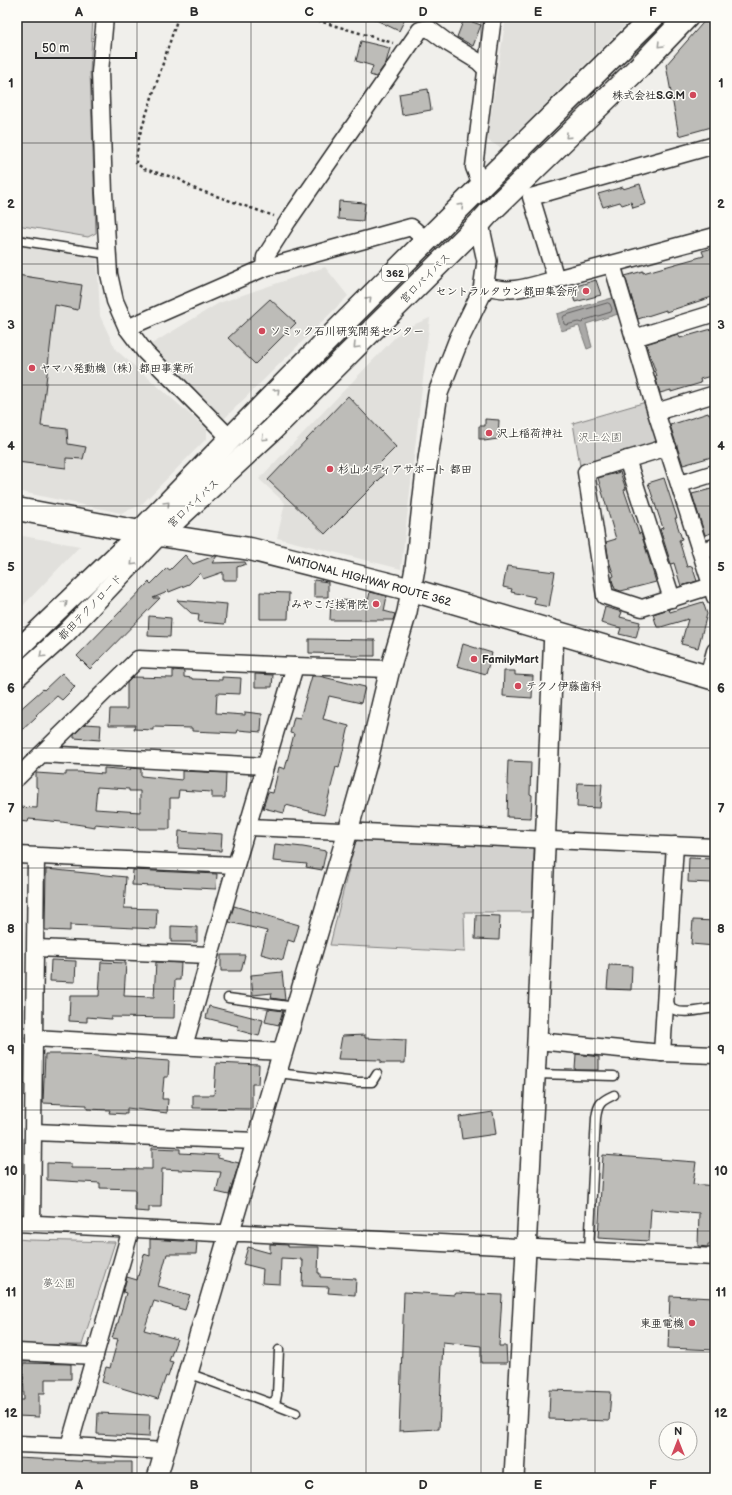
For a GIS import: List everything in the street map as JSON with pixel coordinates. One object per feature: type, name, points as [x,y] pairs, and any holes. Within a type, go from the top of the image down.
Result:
[{"type":"highway","name":"宮口バイパス","points":[[150,533],[230,438],[481,185],[654,17]]},
{"type":"highway","name":"宮口バイパス","points":[[150,533],[273,429],[488,214],[638,68],[687,17]]},
{"type":"highway","name":"NATIONAL HIGHWAY ROUTE 362","points":[[17,509],[250,549],[412,590],[711,678]]},
{"type":"street","points":[[105,17],[100,72],[107,254],[109,274],[115,300],[127,328],[145,352],[230,438]]},
{"type":"street","points":[[481,185],[474,167],[493,17]]},
{"type":"street","points":[[264,268],[265,257],[288,221],[420,30],[428,28],[448,43],[479,62],[486,69]]},
{"type":"street","points":[[556,279],[531,198],[715,145]]},
{"type":"street","points":[[158,1478],[348,831],[368,760],[390,669],[407,612],[412,590],[425,479],[438,392],[459,339],[484,285],[487,261],[479,224]]},
{"type":"street","points":[[127,328],[264,268],[411,227],[427,241]]},
{"type":"street","points":[[484,285],[494,289],[518,290],[715,236]]},
{"type":"street","points":[[612,264],[656,412],[668,447],[680,484],[708,549],[713,592],[672,599],[642,608],[605,596],[586,472],[668,447]]},
{"type":"street","points":[[634,338],[715,313]]},
{"type":"street","points":[[656,412],[715,394]]},
{"type":"street","points":[[628,459],[672,599]]},
{"type":"street","points":[[680,484],[715,473]]},
{"type":"street","name":"都田テクノロード","points":[[17,650],[150,533]]},
{"type":"street","name":"都田テクノロード","points":[[17,677],[66,633],[150,533]]},
{"type":"street","points":[[514,1478],[537,1041],[544,840],[554,631]]},
{"type":"street","points":[[711,678],[715,651]]},
{"type":"street","points":[[17,778],[138,659],[390,669]]},
{"type":"street","points":[[184,1046],[295,666]]},
{"type":"street","points":[[42,754],[265,766]]},
{"type":"street","points":[[248,827],[715,847]]},
{"type":"street","points":[[662,1053],[675,845]]},
{"type":"street","points":[[17,855],[236,866]]},
{"type":"street","points":[[36,856],[34,1132],[25,1223],[715,1256]]},
{"type":"street","points":[[36,948],[210,955]]},
{"type":"street","points":[[34,1038],[282,1052]]},
{"type":"street","points":[[537,1041],[662,1053],[715,1055]]},
{"type":"street","points":[[34,1132],[256,1141]]},
{"type":"street","points":[[69,1446],[131,1229]]},
{"type":"street","points":[[17,1352],[95,1356]]},
{"type":"street","points":[[17,1444],[166,1451]]},
{"type":"lane","points":[[17,240],[107,254]]},
{"type":"lane","points":[[666,993],[671,1008],[675,1011],[682,1012],[715,1008]]},
{"type":"lane","points":[[228,998],[296,1007]]},
{"type":"lane","points":[[277,1073],[356,1082],[372,1082],[378,1074]]},
{"type":"lane","points":[[535,1074],[614,1076]]},
{"type":"lane","points":[[589,1250],[597,1107],[603,1100],[614,1095]]},
{"type":"lane","points":[[270,1403],[276,1400],[277,1395],[279,1350]]},
{"type":"lane","points":[[188,1372],[296,1413]]},
{"type":"path","points":[[178,17],[139,137],[136,163],[144,168],[179,179],[193,188],[258,209],[288,221]]},
{"type":"path","points":[[306,17],[407,48]]},
{"type":"shaded area","points":[[506,17],[633,17],[501,148],[487,140]]},
{"type":"shaded area","points":[[17,233],[97,252],[100,316],[116,350],[207,429],[207,438],[141,505],[121,513],[17,491]]},
{"type":"shaded area","points":[[325,267],[348,296],[223,420],[150,345],[219,303]]},
{"type":"shaded area","points":[[430,318],[401,569],[277,538],[285,503],[259,479],[403,329]]},
{"type":"shaded area","points":[[17,535],[80,546],[17,612]]},
{"type":"green space","points":[[17,17],[93,17],[90,72],[96,233],[88,237],[17,225]]},
{"type":"green space","name":"沢上公園","points":[[646,402],[659,443],[580,466],[573,423]]},
{"type":"green space","points":[[361,837],[530,845],[534,848],[532,912],[464,912],[465,952],[330,945],[355,843]]},
{"type":"green space","name":"夢公園","points":[[17,1239],[115,1242],[82,1345],[17,1344]]},
{"type":"water","points":[[612,298],[618,314],[586,324],[592,347],[587,349],[579,326],[561,331],[557,314]]},
{"type":"building","points":[[370,17],[406,17],[399,31]]},
{"type":"building","name":"株式会社S.G.M","points":[[708,17],[714,17],[715,23],[715,126],[679,136],[666,65]]},
{"type":"building","points":[[464,19],[481,25],[473,46],[457,37]]},
{"type":"building","points":[[361,41],[390,48],[386,63],[376,77],[370,75],[373,66],[356,61]]},
{"type":"building","points":[[428,89],[431,110],[402,115],[399,94]]},
{"type":"building","points":[[640,184],[646,204],[633,208],[631,202],[622,205],[620,202],[603,207],[598,194]]},
{"type":"building","points":[[339,201],[365,203],[363,221],[338,219]]},
{"type":"building","points":[[713,248],[715,253],[715,296],[666,312],[666,310],[638,319],[625,276],[643,271],[643,273],[704,256],[702,251]]},
{"type":"building","name":"ヤマハ発動機（株）都田事業所","points":[[17,275],[82,285],[78,310],[55,305],[41,426],[67,429],[68,444],[86,447],[83,459],[66,458],[66,468],[17,462]]},
{"type":"building","name":"セントラルタウン都田集会所","points":[[596,280],[601,295],[575,302],[570,288]]},
{"type":"building","name":"ソミック石川研究開発センター","points":[[270,299],[296,323],[255,364],[228,338]]},
{"type":"building","points":[[715,328],[715,375],[700,379],[701,383],[671,392],[671,390],[660,393],[655,376],[657,376],[646,344],[678,334],[680,338]]},
{"type":"building","name":"杉山メディアサポート 都田","points":[[348,396],[396,447],[378,465],[386,473],[325,534],[268,480]]},
{"type":"building","points":[[708,413],[709,415],[715,413],[715,456],[683,465],[670,425]]},
{"type":"building","name":"沢上稲荷神社","points":[[485,419],[499,420],[498,439],[484,441],[484,439],[479,439],[479,426],[485,426]]},
{"type":"building","points":[[620,472],[626,489],[624,490],[639,534],[641,533],[656,582],[621,591],[615,589],[612,580],[612,577],[614,576],[609,561],[606,542],[616,539],[598,478]]},
{"type":"building","points":[[664,478],[677,518],[675,518],[682,539],[679,540],[687,567],[692,566],[697,581],[681,586],[674,563],[671,564],[660,529],[663,528],[648,483]]},
{"type":"building","points":[[715,488],[715,532],[705,535],[692,494]]},
{"type":"building","points":[[185,555],[193,564],[217,556],[212,563],[245,562],[246,564],[237,567],[237,580],[223,580],[223,572],[203,579],[200,573],[189,584],[169,592],[168,590],[165,593],[153,598],[160,598],[90,669],[77,656],[149,582],[151,584],[167,568],[170,570]]},
{"type":"building","points":[[507,566],[555,572],[549,607],[534,604],[535,597],[511,592],[512,589],[503,587]]},
{"type":"building","points":[[314,580],[328,582],[328,597],[314,597]]},
{"type":"building","points":[[260,592],[289,593],[288,619],[260,619]]},
{"type":"building","points":[[370,592],[387,596],[384,611],[395,614],[393,620],[330,620],[331,600],[368,601]]},
{"type":"building","points":[[177,600],[227,604],[225,624],[198,622],[199,614],[191,613]]},
{"type":"building","points":[[703,602],[707,614],[698,648],[681,644],[688,619],[657,627],[653,614],[669,609],[670,612]]},
{"type":"building","points":[[605,607],[622,612],[620,617],[640,622],[636,638],[619,634],[621,628],[601,623]]},
{"type":"building","points":[[149,616],[171,618],[170,637],[148,636]]},
{"type":"building","points":[[309,639],[375,640],[375,656],[309,653]]},
{"type":"building","name":"FamilyMart","points":[[463,644],[492,653],[486,674],[457,666]]},
{"type":"building","points":[[173,670],[184,671],[184,677],[192,679],[222,680],[222,677],[241,678],[240,694],[217,693],[216,713],[245,715],[245,712],[262,714],[261,732],[238,730],[237,733],[192,731],[192,728],[153,727],[153,730],[134,729],[135,725],[109,725],[110,709],[127,709],[127,683],[133,677],[173,678]]},
{"type":"building","name":"テクノ伊藤歯科","points":[[504,671],[515,671],[515,675],[533,676],[532,698],[503,696]]},
{"type":"building","points":[[62,673],[75,687],[62,700],[57,696],[17,735],[17,712]]},
{"type":"building","points":[[255,674],[273,675],[272,687],[255,687]]},
{"type":"building","points":[[312,676],[319,676],[365,687],[361,703],[329,696],[323,719],[349,726],[339,768],[336,767],[324,815],[286,805],[284,813],[263,808],[268,792],[273,793],[279,767],[285,769],[294,734],[290,733],[294,717],[300,718]]},
{"type":"building","points":[[85,724],[101,725],[100,740],[74,738],[74,735]]},
{"type":"building","points":[[508,761],[531,762],[531,818],[507,817]]},
{"type":"building","points":[[104,768],[130,770],[131,768],[141,769],[141,776],[182,780],[182,771],[226,773],[225,798],[212,798],[212,792],[179,790],[178,798],[170,798],[170,829],[139,829],[95,824],[95,827],[29,819],[28,822],[17,821],[17,807],[37,808],[38,788],[36,787],[36,773],[66,775],[66,772],[79,772],[104,774]],"holes":[[[97,787],[129,789],[129,791],[140,791],[140,812],[95,809]]]},
{"type":"building","points":[[578,783],[602,784],[600,808],[577,807]]},
{"type":"building","points":[[179,831],[222,834],[221,851],[178,848]]},
{"type":"building","points":[[275,844],[326,851],[322,870],[306,867],[307,864],[273,861]]},
{"type":"building","points":[[689,858],[713,859],[712,883],[688,882]]},
{"type":"building","points":[[46,869],[126,877],[124,908],[157,909],[156,929],[70,925],[70,931],[45,930]]},
{"type":"building","points":[[133,870],[217,874],[216,889],[132,885]]},
{"type":"building","points":[[234,906],[299,925],[294,942],[288,940],[283,960],[261,954],[267,931],[229,922]]},
{"type":"building","points":[[476,915],[500,916],[499,940],[475,939]]},
{"type":"building","points":[[693,920],[715,921],[715,946],[691,944]]},
{"type":"building","points":[[171,926],[197,927],[197,942],[171,942]]},
{"type":"building","points":[[221,955],[245,955],[241,971],[221,971]]},
{"type":"building","points":[[51,960],[76,961],[75,982],[50,981]]},
{"type":"building","points":[[101,962],[126,963],[124,996],[154,997],[156,962],[181,963],[180,980],[175,980],[174,1018],[111,1017],[111,1019],[87,1017],[87,1022],[69,1021],[70,996],[99,996]]},
{"type":"building","points":[[609,965],[632,966],[631,990],[607,989]]},
{"type":"building","points":[[282,972],[285,1000],[271,998],[272,993],[253,995],[251,975]]},
{"type":"building","points":[[209,1006],[263,1020],[259,1036],[237,1030],[238,1026],[206,1018]]},
{"type":"building","points":[[268,1009],[283,1011],[279,1025],[265,1022]]},
{"type":"building","points":[[365,1035],[365,1038],[406,1040],[405,1063],[381,1063],[381,1060],[338,1059],[342,1036]]},
{"type":"building","points":[[45,1054],[69,1054],[169,1061],[168,1077],[164,1077],[162,1099],[168,1099],[167,1113],[127,1108],[127,1114],[109,1113],[110,1110],[87,1109],[87,1105],[43,1103]]},
{"type":"building","points":[[576,1054],[599,1057],[599,1070],[575,1070]]},
{"type":"building","points":[[216,1063],[259,1065],[258,1084],[252,1084],[252,1109],[193,1108],[193,1095],[214,1095]]},
{"type":"building","points":[[493,1112],[496,1134],[462,1139],[459,1117]]},
{"type":"building","points":[[152,1148],[180,1149],[180,1153],[218,1155],[218,1158],[239,1163],[229,1195],[216,1192],[221,1172],[162,1169],[161,1207],[149,1207],[149,1212],[135,1211],[135,1189],[100,1188],[100,1183],[47,1180],[47,1163],[71,1164],[71,1168],[152,1169]]},
{"type":"building","points":[[603,1155],[696,1162],[693,1184],[715,1186],[715,1244],[708,1244],[708,1247],[698,1246],[699,1213],[651,1209],[649,1241],[598,1238]]},
{"type":"building","points":[[150,1239],[197,1242],[196,1254],[167,1254],[158,1286],[190,1295],[185,1310],[154,1301],[144,1330],[177,1339],[169,1361],[173,1362],[168,1377],[166,1376],[158,1399],[102,1382],[106,1367],[110,1368],[118,1339],[112,1338],[118,1323],[126,1293],[123,1292],[127,1277],[137,1280],[144,1254],[150,1256]]},
{"type":"building","points":[[270,1244],[288,1245],[288,1247],[319,1247],[318,1273],[320,1273],[320,1277],[356,1279],[355,1295],[328,1293],[329,1287],[302,1286],[303,1261],[301,1261],[301,1259],[281,1258],[280,1284],[262,1283],[263,1269],[243,1264],[248,1247],[270,1253]]},
{"type":"building","points":[[404,1292],[455,1295],[456,1293],[502,1295],[499,1346],[506,1346],[507,1363],[481,1363],[481,1346],[443,1342],[439,1429],[399,1431]]},
{"type":"building","name":"東亜電機","points":[[670,1296],[715,1298],[715,1350],[668,1348]]},
{"type":"building","points":[[23,1363],[71,1364],[71,1379],[45,1379],[45,1393],[39,1393],[39,1417],[17,1416],[17,1400],[24,1400]]},
{"type":"building","points":[[550,1390],[611,1392],[609,1421],[549,1419]]},
{"type":"building","points":[[98,1413],[150,1415],[149,1437],[97,1434]]},
{"type":"building","points":[[17,1458],[96,1462],[132,1462],[132,1478],[96,1478],[17,1474]]},
{"type":"place","name":"株式会社S.G.M","points":[[693,95]]},
{"type":"place","name":"セントラルタウン都田集会所","points":[[586,291]]},
{"type":"place","name":"ソミック石川研究開発センター","points":[[262,331]]},
{"type":"place","name":"ヤマハ発動機（株）都田事業所","points":[[32,368]]},
{"type":"place","name":"沢上稲荷神社","points":[[489,433]]},
{"type":"place","name":"杉山メディアサポート 都田","points":[[330,469]]},
{"type":"place","name":"みやこだ接骨院","points":[[376,604]]},
{"type":"place","name":"FamilyMart","points":[[474,659]]},
{"type":"place","name":"テクノ伊藤歯科","points":[[518,686]]},
{"type":"place","name":"東亜電機","points":[[692,1323]]}]
